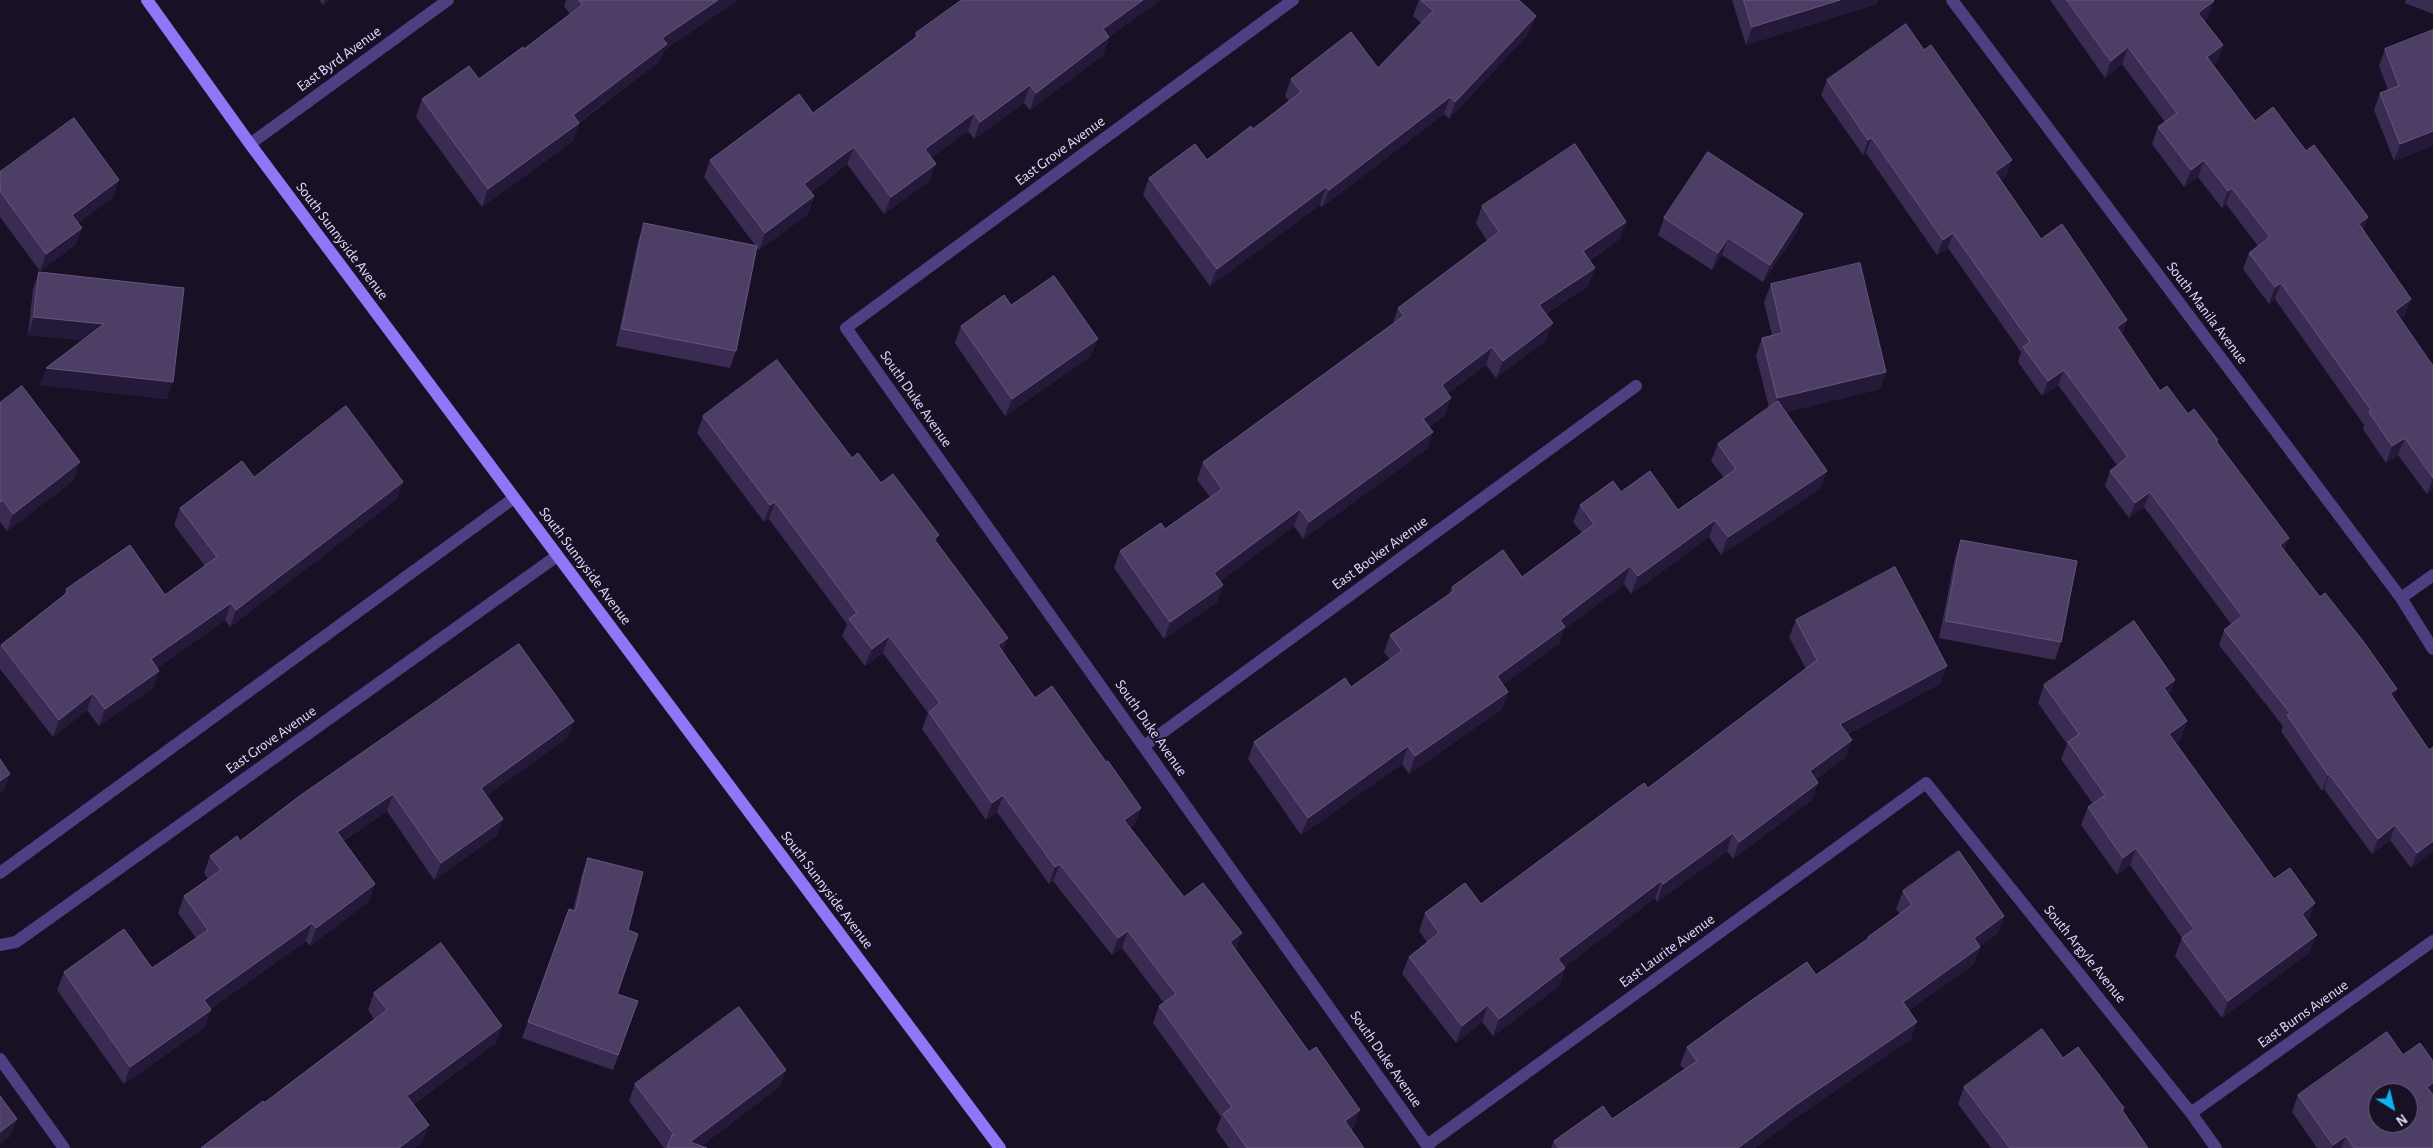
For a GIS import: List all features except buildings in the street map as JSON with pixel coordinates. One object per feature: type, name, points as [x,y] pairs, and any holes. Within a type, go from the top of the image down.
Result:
[{"type":"street","name":"South Sunnyside Avenue","points":[[148,0],[250,144],[1000,1148]]},
{"type":"street","name":"East Byrd Avenue","points":[[250,144],[448,0]]},
{"type":"street","name":"East Grove Avenue","points":[[846,328],[1293,0]]},
{"type":"street","name":"South Manila Avenue","points":[[1952,0],[2401,598],[2433,649]]},
{"type":"street","name":"South Duke Avenue","points":[[846,328],[1428,1147]]},
{"type":"street","name":"East Booker Avenue","points":[[1144,746],[1636,386]]},
{"type":"street","points":[[0,873],[514,498]]},
{"type":"street","name":"East Grove Avenue","points":[[0,945],[16,942],[557,556]]},
{"type":"street","points":[[2401,598],[2433,575]]},
{"type":"street","name":"East Laurite Avenue","points":[[1428,1147],[1926,783]]},
{"type":"street","name":"South Argyle Avenue","points":[[1926,783],[2192,1113],[2216,1148]]},
{"type":"street","name":"East Burns Avenue","points":[[2192,1113],[2433,941]]},
{"type":"street","points":[[0,1059],[64,1148]]}]
